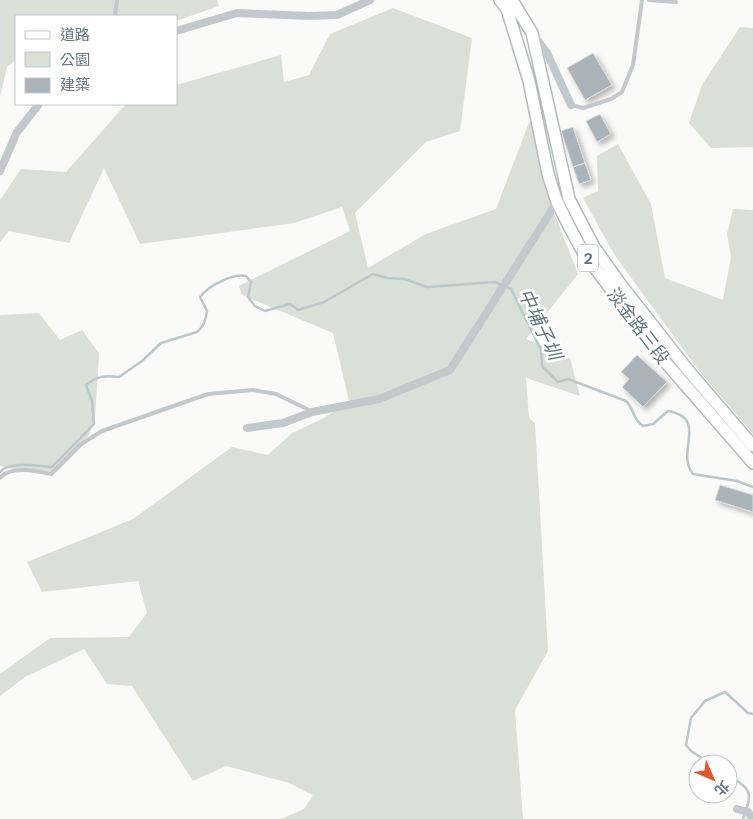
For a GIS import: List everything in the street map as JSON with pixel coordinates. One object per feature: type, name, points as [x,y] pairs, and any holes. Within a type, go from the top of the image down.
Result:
[{"type":"main road","name":"淡金路三段","points":[[506,3],[532,33],[563,201],[583,252],[667,364],[753,463]]},
{"type":"main road","name":"淡金路三段","points":[[506,3],[529,81],[548,174],[563,201],[621,285],[687,369],[753,446]]},
{"type":"street","points":[[178,30],[236,13],[309,16],[337,15],[370,0]]},
{"type":"street","points":[[532,33],[546,53],[571,104]]},
{"type":"street","points":[[0,171],[17,132],[38,105]]},
{"type":"street","points":[[247,428],[283,423],[312,412],[378,399],[450,370],[563,201]]},
{"type":"street","points":[[737,809],[748,812],[753,819]]},
{"type":"lane","points":[[115,15],[117,0]]},
{"type":"lane","points":[[571,104],[583,108],[611,99],[622,92],[633,65],[642,0]]},
{"type":"lane","points":[[649,0],[676,2]]},
{"type":"lane","points":[[0,478],[5,473],[28,469],[51,474],[80,445],[102,431],[208,394],[253,390],[276,394],[312,412]]},
{"type":"green space","points":[[0,0],[217,0],[219,6],[178,20],[178,15],[15,15],[15,61],[7,67],[0,97]]},
{"type":"green space","points":[[393,8],[472,38],[460,131],[426,142],[355,213],[368,268],[426,234],[496,209],[530,120],[550,202],[578,274],[526,339],[570,358],[580,396],[526,378],[529,418],[535,423],[548,651],[515,710],[523,819],[281,819],[304,809],[313,795],[289,783],[226,766],[193,781],[132,686],[107,684],[84,649],[25,677],[0,696],[0,674],[50,638],[129,637],[147,613],[138,581],[42,592],[27,562],[133,519],[232,447],[268,455],[292,433],[324,418],[349,401],[333,333],[242,295],[239,286],[350,231],[342,207],[294,223],[140,244],[104,168],[69,243],[9,231],[0,242],[0,200],[21,169],[66,172],[125,105],[178,105],[178,84],[281,55],[284,82],[309,75],[330,34]]},
{"type":"green space","points":[[740,27],[753,28],[753,147],[711,148],[689,123],[702,85]]},
{"type":"green space","points":[[618,144],[651,204],[665,278],[723,300],[731,257],[727,234],[733,209],[753,210],[753,434],[699,371],[614,254],[583,198],[598,191],[597,156]]},
{"type":"green space","points":[[39,313],[60,340],[82,330],[99,353],[95,419],[86,442],[57,472],[24,471],[0,466],[0,315]]},
{"type":"building","points":[[593,53],[612,85],[585,100],[567,68]]},
{"type":"building","points":[[600,114],[611,134],[597,142],[586,121]]},
{"type":"building","points":[[573,127],[585,163],[573,167],[561,131]]},
{"type":"building","points":[[585,163],[591,180],[579,184],[573,167]]},
{"type":"building","points":[[637,355],[667,382],[643,407],[622,387],[629,379],[621,372]]},
{"type":"building","points":[[720,485],[753,495],[753,512],[715,500]]},
{"type":"waterway","name":"中埔子圳","points":[[0,472],[10,466],[17,465],[52,467],[94,424],[92,401],[86,385],[101,377],[119,377],[142,361],[161,343],[197,332],[204,323],[207,311],[200,297],[208,289],[220,282],[234,277],[246,276],[251,282],[248,297],[255,306],[265,311],[290,304],[298,310],[324,302],[373,274],[387,278],[404,279],[427,287],[495,282],[511,289],[541,350],[542,366],[558,382],[568,379],[626,401],[637,420],[643,426],[653,424],[668,411],[680,415],[687,421],[689,428],[687,456],[688,465],[693,474],[737,481],[753,487]]},
{"type":"waterway","points":[[696,754],[686,745],[691,718],[705,701],[725,692],[748,713],[753,714]]},
{"type":"waterway","points":[[738,781],[746,788],[749,797],[743,819]]}]
